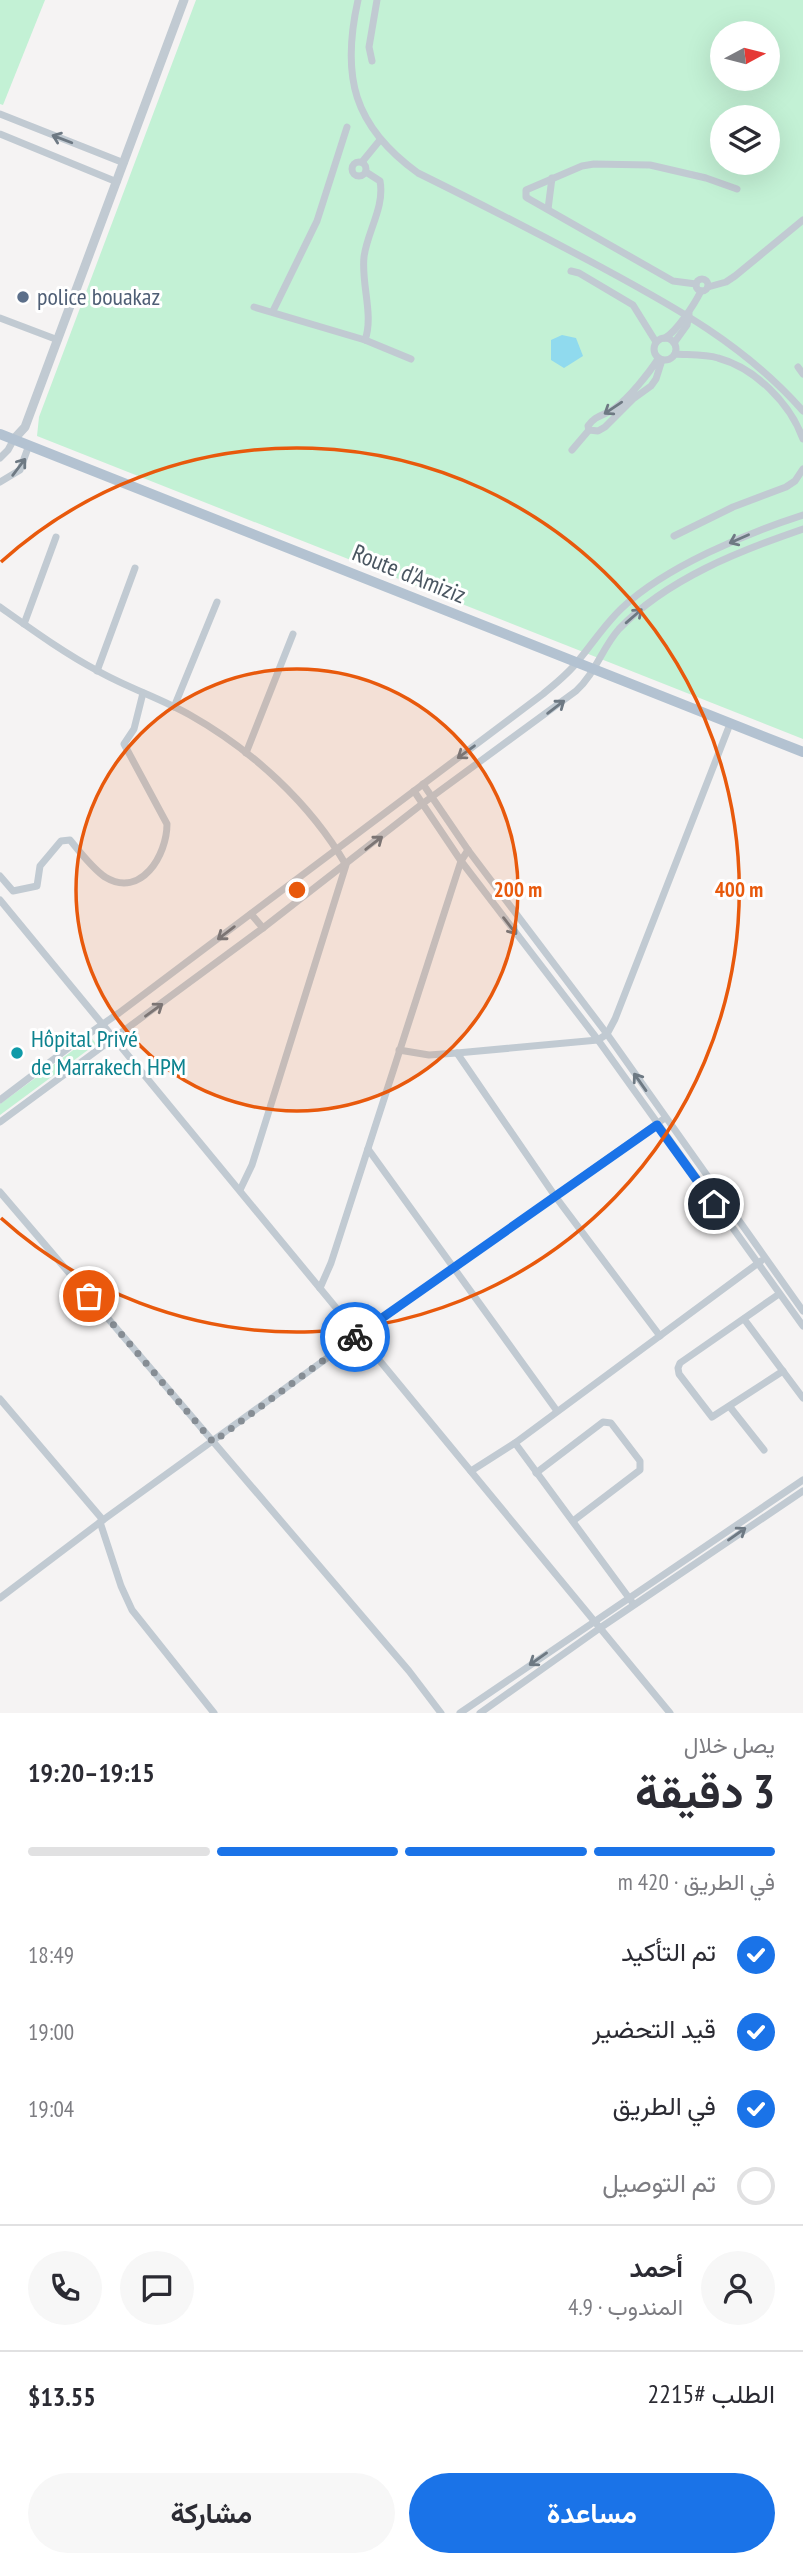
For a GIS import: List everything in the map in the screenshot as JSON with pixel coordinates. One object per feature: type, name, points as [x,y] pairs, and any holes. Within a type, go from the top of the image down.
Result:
[{"type":"main road","name":"Route d'Amiziz","points":[[0,434],[803,752]]},
{"type":"street","points":[[0,458],[26,427],[184,0]]},
{"type":"street","points":[[358,0],[351,44],[351,69],[363,114],[380,141],[418,173],[688,315],[754,361],[803,411]]},
{"type":"street","points":[[372,61],[369,47],[377,0]]},
{"type":"street","points":[[0,114],[124,163]]},
{"type":"street","points":[[273,312],[317,220],[347,127]]},
{"type":"street","points":[[0,134],[117,182]]},
{"type":"street","points":[[353,166],[358,162],[362,163],[380,141]]},
{"type":"street","points":[[337,162],[353,166]]},
{"type":"street","points":[[362,163],[366,172],[380,181],[381,193],[364,258],[368,325],[365,340]]},
{"type":"street","points":[[737,189],[687,173],[650,165],[594,164],[552,178],[529,188],[525,194],[673,281],[702,287],[726,282],[803,220]]},
{"type":"street","points":[[353,166],[357,175],[366,172]]},
{"type":"street","points":[[548,209],[552,178]]},
{"type":"street","points":[[571,271],[633,305],[660,340],[674,343]]},
{"type":"street","points":[[589,430],[598,431],[605,427],[633,399],[651,386],[656,379],[660,359],[653,349],[660,340],[672,334],[688,315],[702,287]]},
{"type":"street","points":[[254,307],[365,340],[411,359]]},
{"type":"street","points":[[675,354],[674,343],[687,325],[688,315]]},
{"type":"street","points":[[0,318],[58,340]]},
{"type":"street","points":[[660,359],[668,360],[675,354],[716,357],[742,368],[757,378],[787,409],[798,424],[803,439]]},
{"type":"street","points":[[572,450],[589,430],[591,421],[617,407],[648,376],[660,359]]},
{"type":"street","points":[[797,367],[803,374]]},
{"type":"street","points":[[0,482],[20,470],[29,445],[26,427]]},
{"type":"street","points":[[674,536],[733,507],[786,487],[795,481],[803,470]]},
{"type":"street","points":[[0,1100],[542,694],[577,663],[608,621],[626,604],[648,588],[716,549],[768,526],[803,515]]},
{"type":"street","points":[[0,1122],[263,928],[422,804],[576,691],[584,684],[607,643],[655,600],[722,562],[803,529]]},
{"type":"street","points":[[24,624],[56,537]]},
{"type":"street","points":[[97,671],[135,568]]},
{"type":"street","points":[[174,707],[218,602]]},
{"type":"street","points":[[0,607],[97,671],[174,707],[247,753],[290,792],[336,848],[346,865],[252,1165],[240,1190]]},
{"type":"street","points":[[247,753],[293,634]]},
{"type":"street","points":[[0,876],[12,891],[37,886],[40,866],[61,841],[69,840],[103,876],[113,880],[126,882],[139,879],[149,872],[163,849],[167,824],[124,744],[134,729],[143,693]]},
{"type":"street","points":[[400,1050],[417,1054],[457,1053],[598,1040],[607,1034],[640,958],[730,724]]},
{"type":"street","points":[[423,784],[468,850],[607,1034],[803,1326]]},
{"type":"street","points":[[414,791],[461,861],[598,1040],[657,1125],[761,1261],[803,1311]]},
{"type":"street","points":[[320,1288],[331,1263],[461,861],[468,850]]},
{"type":"street","points":[[0,900],[670,1713]]},
{"type":"street","points":[[251,914],[263,928]]},
{"type":"street","points":[[457,1053],[555,1196],[660,1336]]},
{"type":"street","points":[[0,1586],[3,1595],[359,1335],[665,1118]]},
{"type":"street","points":[[368,1149],[557,1411]]},
{"type":"street","points":[[0,1192],[409,1671],[441,1713]]},
{"type":"street","points":[[471,1471],[514,1443],[761,1261]]},
{"type":"street","points":[[779,1294],[680,1363],[678,1368],[679,1374],[710,1415],[715,1417],[782,1371]]},
{"type":"street","points":[[744,1319],[803,1398]]},
{"type":"street","points":[[0,1399],[102,1521],[113,1565],[132,1610],[214,1713]]},
{"type":"street","points":[[730,1407],[764,1450]]},
{"type":"street","points":[[536,1472],[603,1422],[611,1423],[640,1461],[640,1470],[573,1521]]},
{"type":"street","points":[[514,1443],[631,1602]]},
{"type":"street","points":[[480,1713],[803,1480]]},
{"type":"street","points":[[460,1713],[594,1620],[631,1602],[803,1491]]},
{"type":"green space","points":[[0,0],[45,0],[3,105],[0,104]]},
{"type":"green space","points":[[196,0],[803,0],[803,739],[37,436],[39,417]]},
{"type":"green space","points":[[91,1037],[96,1044],[0,1115],[0,1104]]},
{"type":"water","points":[[562,335],[576,338],[583,356],[564,368],[551,360],[551,340]]},
{"type":"way so far","points":[[89,1296],[213,1442],[355,1337]]},
{"type":"place","name":"police bouakaz","points":[[23,297]]},
{"type":"place","name":"Hôpital Privé de Marrakech HPM","points":[[17,1053]]},
{"type":"route","points":[[355,1337],[657,1125],[714,1204]]}]
